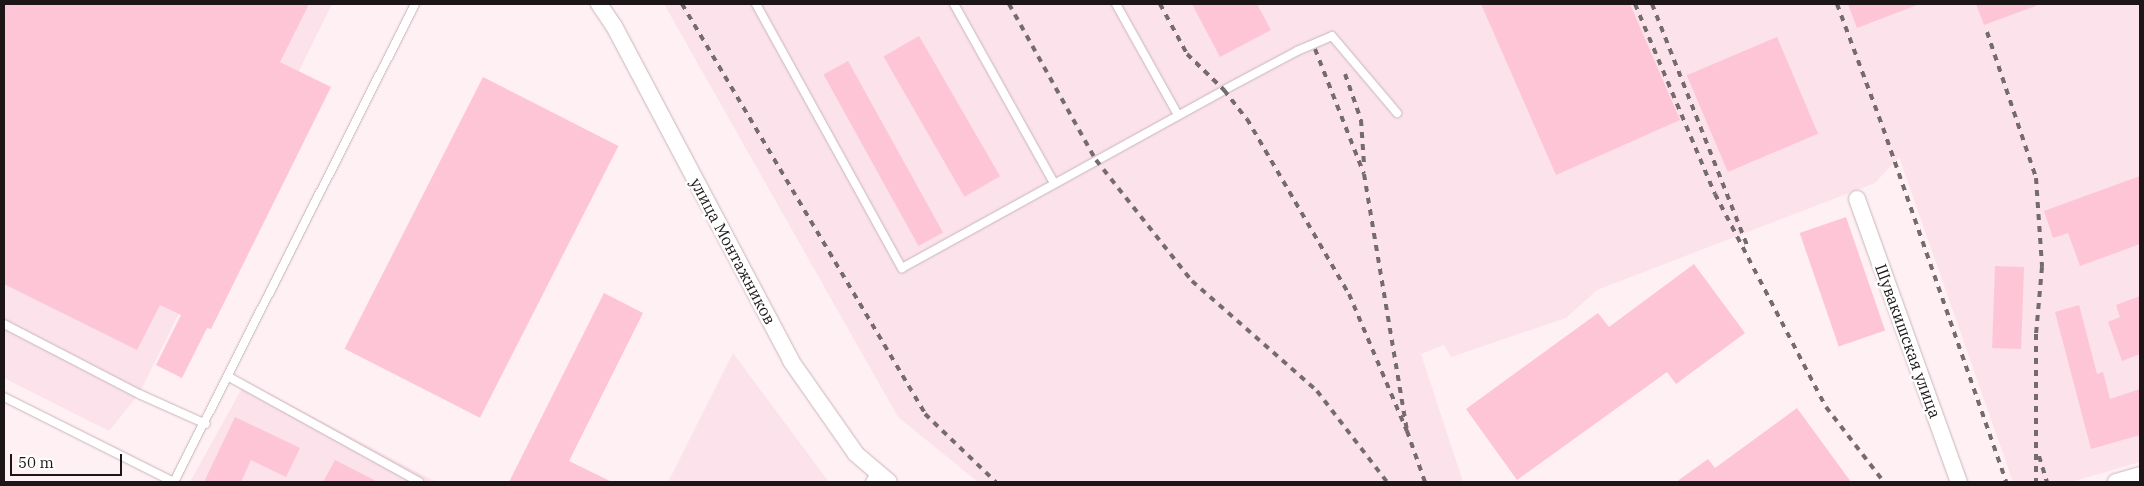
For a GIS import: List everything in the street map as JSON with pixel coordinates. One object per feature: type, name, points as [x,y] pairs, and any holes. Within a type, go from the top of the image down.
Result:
[{"type":"street","name":"улица Монтажников","points":[[599,4],[614,26],[791,361],[873,476],[889,482]]},
{"type":"street","name":"Шувакишская улица","points":[[1856,199],[1959,482]]},
{"type":"street","points":[[2116,482],[2140,475]]},
{"type":"lane","points":[[4,397],[174,482],[206,424],[415,4]]},
{"type":"lane","points":[[756,4],[902,268],[1178,115],[1297,51],[1332,36],[1396,113]]},
{"type":"lane","points":[[954,4],[1054,184]]},
{"type":"lane","points":[[1116,4],[1178,115]]},
{"type":"lane","points":[[4,324],[139,394],[206,424]]},
{"type":"lane","points":[[229,377],[419,482]]},
{"type":"shaded area","points":[[4,4],[332,4],[139,394],[109,431],[4,378]]},
{"type":"shaded area","points":[[664,4],[2140,4],[2140,462],[2071,482],[2013,482],[1899,157],[1875,183],[1597,290],[1566,318],[1451,357],[1444,345],[1421,354],[1463,482],[978,482],[898,417]]},
{"type":"shaded area","points":[[733,353],[829,482],[668,482]]},
{"type":"shaded area","points":[[246,381],[436,482],[190,482]]},
{"type":"building","points":[[4,4],[309,4],[280,62],[331,87],[211,329],[207,328],[182,378],[156,365],[181,315],[160,305],[137,350],[4,284]]},
{"type":"building","points":[[1192,4],[1257,4],[1271,30],[1220,57]]},
{"type":"building","points":[[1481,4],[1630,4],[1680,120],[1556,175]]},
{"type":"building","points":[[1848,4],[1917,4],[1917,5],[1857,28]]},
{"type":"building","points":[[1976,4],[2038,4],[2038,5],[1984,25]]},
{"type":"building","points":[[919,36],[1000,176],[964,197],[883,56]]},
{"type":"building","points":[[1777,37],[1818,134],[1728,172],[1687,75]]},
{"type":"building","points":[[848,61],[943,232],[919,246],[824,75]]},
{"type":"building","points":[[483,77],[618,146],[480,418],[345,349]]},
{"type":"building","points":[[2140,176],[2140,244],[2080,266],[2068,233],[2053,238],[2044,211]]},
{"type":"building","points":[[1846,217],[1885,330],[1839,346],[1800,233]]},
{"type":"building","points":[[1694,264],[1745,333],[1676,384],[1667,372],[1517,480],[1466,409],[1598,313],[1609,327]]},
{"type":"building","points":[[1995,266],[2024,267],[2021,349],[1992,348]]},
{"type":"building","points":[[604,293],[643,313],[569,461],[612,482],[509,482]]},
{"type":"building","points":[[2140,296],[2140,354],[2122,361],[2108,322],[2120,317],[2116,305]]},
{"type":"building","points":[[2079,305],[2097,374],[2103,372],[2110,399],[2140,389],[2140,435],[2091,449],[2055,312]]},
{"type":"building","points":[[1797,408],[1851,482],[1676,482],[1708,459],[1715,468]]},
{"type":"building","points":[[235,417],[300,448],[286,477],[251,460],[241,482],[204,482]]},
{"type":"building","points":[[335,460],[378,482],[323,482]]},
{"type":"railway","points":[[682,4],[925,414],[996,482]]},
{"type":"railway","points":[[1009,4],[1096,160],[1192,281],[1317,391],[1387,482]]},
{"type":"railway","points":[[1160,4],[1187,54],[1224,90],[1247,119],[1349,294],[1407,431]]},
{"type":"railway","points":[[1635,4],[1715,194],[1826,407],[1884,482]]},
{"type":"railway","points":[[1652,4],[1747,245]]},
{"type":"railway","points":[[1837,4],[1883,128],[2006,482]]},
{"type":"railway","points":[[1987,32],[2036,178],[2042,267],[2036,334],[2036,482]]},
{"type":"railway","points":[[1315,49],[1364,174],[1407,431],[1425,482]]},
{"type":"railway","points":[[1345,74],[1361,120],[1364,164]]},
{"type":"railway","points":[[2039,456],[2047,482]]}]
